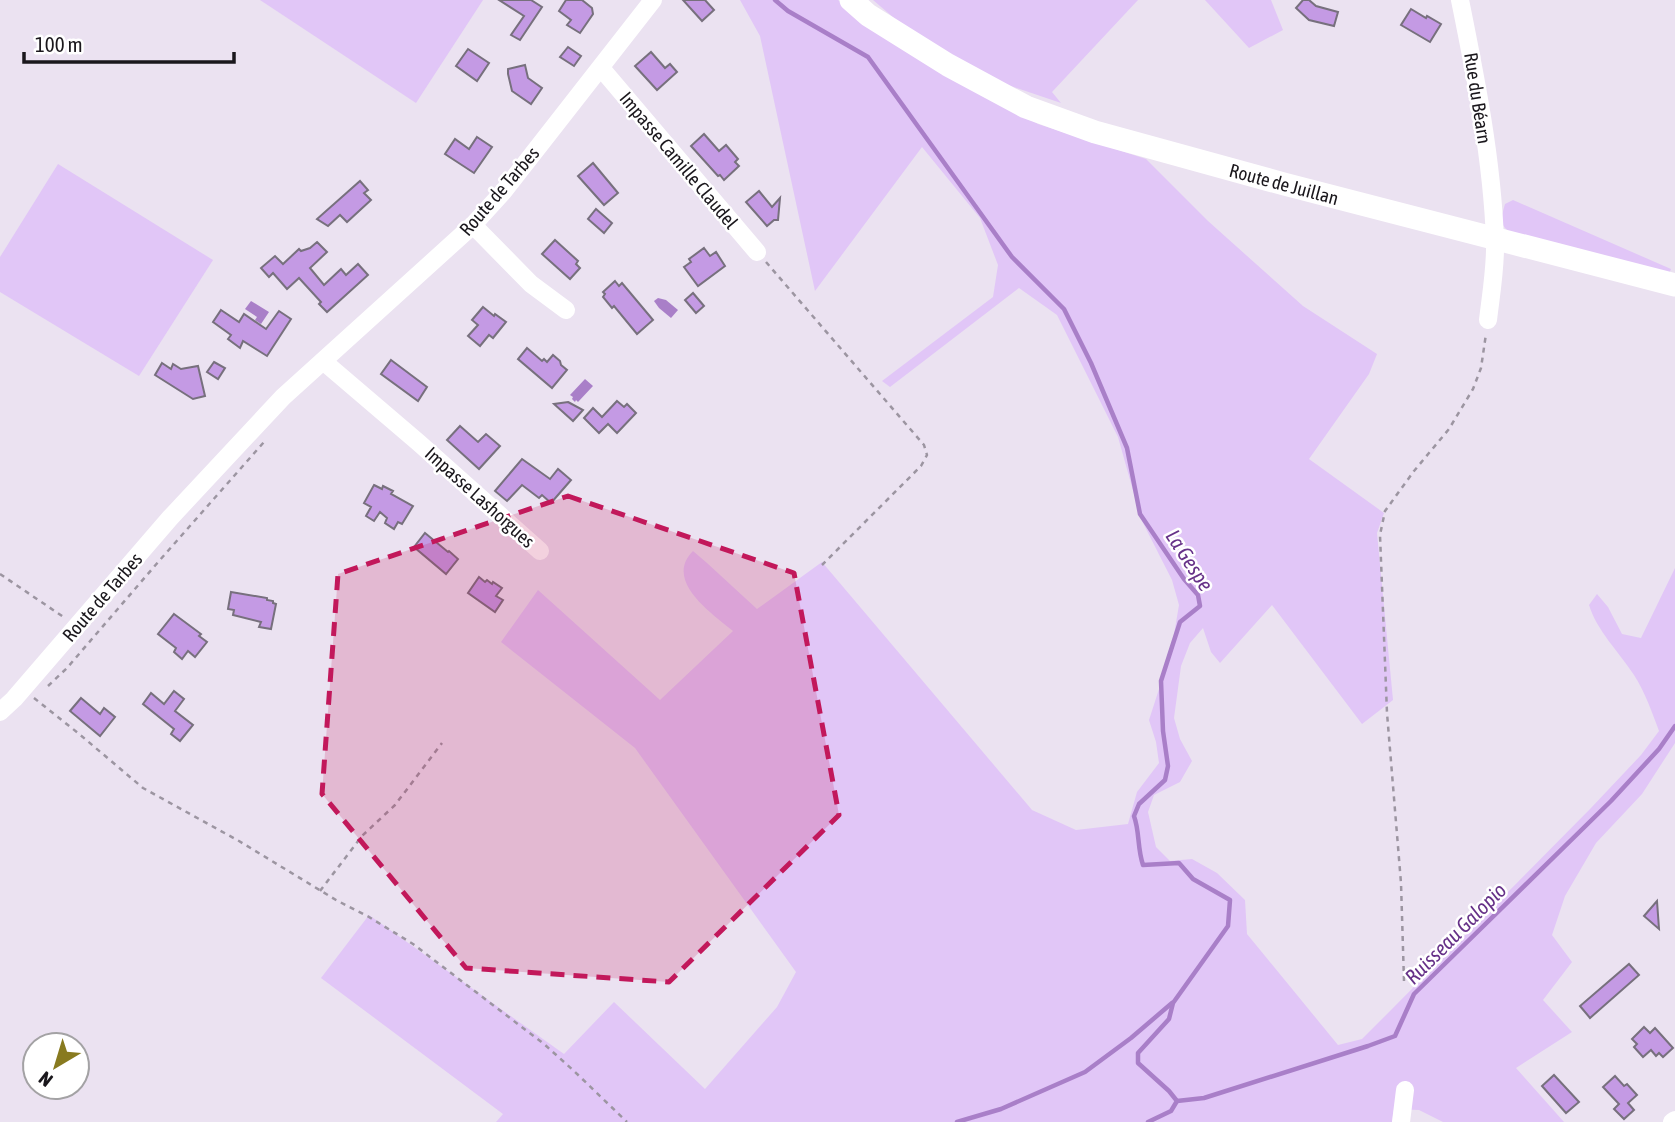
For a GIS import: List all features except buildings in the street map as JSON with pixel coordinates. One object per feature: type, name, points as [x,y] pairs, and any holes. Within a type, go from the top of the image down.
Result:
[{"type":"main road","name":"Route de Juillan","points":[[851,0],[909,42],[948,65],[1026,107],[1095,132],[1495,240],[1675,285]]},
{"type":"main road","name":"Route de Juillan","points":[[865,0],[909,42]]},
{"type":"street","name":"Route de Tarbes","points":[[0,712],[170,518],[283,397],[473,225],[503,192],[653,0]]},
{"type":"street","name":"Rue du Béarn","points":[[1460,0],[1479,93],[1492,197],[1495,240],[1488,320]]},
{"type":"street","name":"Impasse Camille Claudel","points":[[601,68],[757,252]]},
{"type":"street","points":[[473,225],[531,284],[566,310]]},
{"type":"street","name":"Impasse Lashorgues","points":[[323,361],[540,551]]},
{"type":"street","points":[[1401,1122],[1405,1090]]},
{"type":"path","points":[[757,252],[924,445],[927,455],[921,467],[822,565]]},
{"type":"path","points":[[1404,981],[1401,883],[1387,713],[1380,535],[1385,510],[1413,471],[1449,429],[1474,389],[1481,368],[1488,320]]},
{"type":"path","points":[[0,574],[77,626]]},
{"type":"path","points":[[23,688],[143,788],[391,930],[544,1044],[626,1122]]},
{"type":"path","points":[[320,891],[362,836],[395,805],[442,743]]},
{"type":"highlighted area","points":[[568,496],[794,573],[839,815],[669,982],[466,968],[322,794],[338,574]]},
{"type":"shaded area","points":[[260,0],[483,0],[416,103]]},
{"type":"shaded area","points":[[740,0],[838,0],[922,61],[1038,124],[1146,159],[1208,221],[1303,306],[1377,354],[1369,374],[1309,459],[1384,513],[1377,533],[1393,700],[1362,724],[1272,605],[1220,663],[1211,652],[1203,628],[1190,643],[1181,666],[1174,718],[1180,739],[1192,761],[1180,782],[1154,795],[1148,812],[1156,847],[1170,861],[1192,859],[1217,873],[1245,900],[1247,934],[1338,1045],[1362,1039],[1591,808],[1641,755],[1659,731],[1638,682],[1603,633],[1589,605],[1597,594],[1608,607],[1622,634],[1641,638],[1675,568],[1675,743],[1642,794],[1596,843],[1565,896],[1552,935],[1572,962],[1543,1000],[1572,1032],[1516,1068],[1564,1122],[1443,1122],[1419,1110],[1394,1109],[1392,1122],[496,1122],[503,1114],[321,978],[369,915],[564,1054],[614,1002],[705,1089],[777,1007],[796,972],[635,748],[501,642],[538,590],[660,700],[733,631],[694,596],[687,585],[685,562],[693,551],[757,609],[822,562],[1032,810],[1076,830],[1128,824],[1137,792],[1159,763],[1149,720],[1171,652],[1179,605],[1172,580],[1141,519],[1118,437],[1057,315],[1019,288],[890,387],[882,381],[993,297],[998,265],[980,218],[922,147],[815,291],[760,36]]},
{"type":"shaded area","points":[[873,0],[1138,0],[1052,92],[1061,103],[1008,85],[948,55]]},
{"type":"shaded area","points":[[1205,0],[1271,0],[1283,30],[1249,48]]},
{"type":"shaded area","points":[[58,164],[213,260],[139,376],[0,292],[0,257]]},
{"type":"shaded area","points":[[1513,200],[1671,269],[1669,274],[1512,234],[1504,227],[1502,217],[1505,204]]},
{"type":"shaded area","points":[[658,298],[666,300],[678,310],[671,318],[654,301]]},
{"type":"shaded area","points":[[251,301],[269,312],[261,324],[255,320],[257,317],[245,309]]},
{"type":"shaded area","points":[[585,379],[593,386],[575,402],[570,395]]},
{"type":"waterway","name":"La Gespe","points":[[775,0],[788,11],[868,57],[1012,257],[1064,309],[1091,363],[1127,448],[1140,514],[1198,595],[1200,606],[1180,622],[1161,681],[1163,731],[1168,766],[1165,780],[1139,804],[1134,816],[1143,865],[1179,863],[1193,879],[1230,900],[1228,926],[1173,1003],[1169,1019],[1138,1053],[1138,1063],[1177,1101],[1171,1111],[1148,1122]]},
{"type":"waterway","name":"Ruisseau Galopio","points":[[1177,1101],[1204,1098],[1395,1036],[1414,994],[1611,801],[1659,749],[1675,726]]},
{"type":"waterway","points":[[957,1122],[1001,1109],[1085,1072],[1172,1003]]}]
